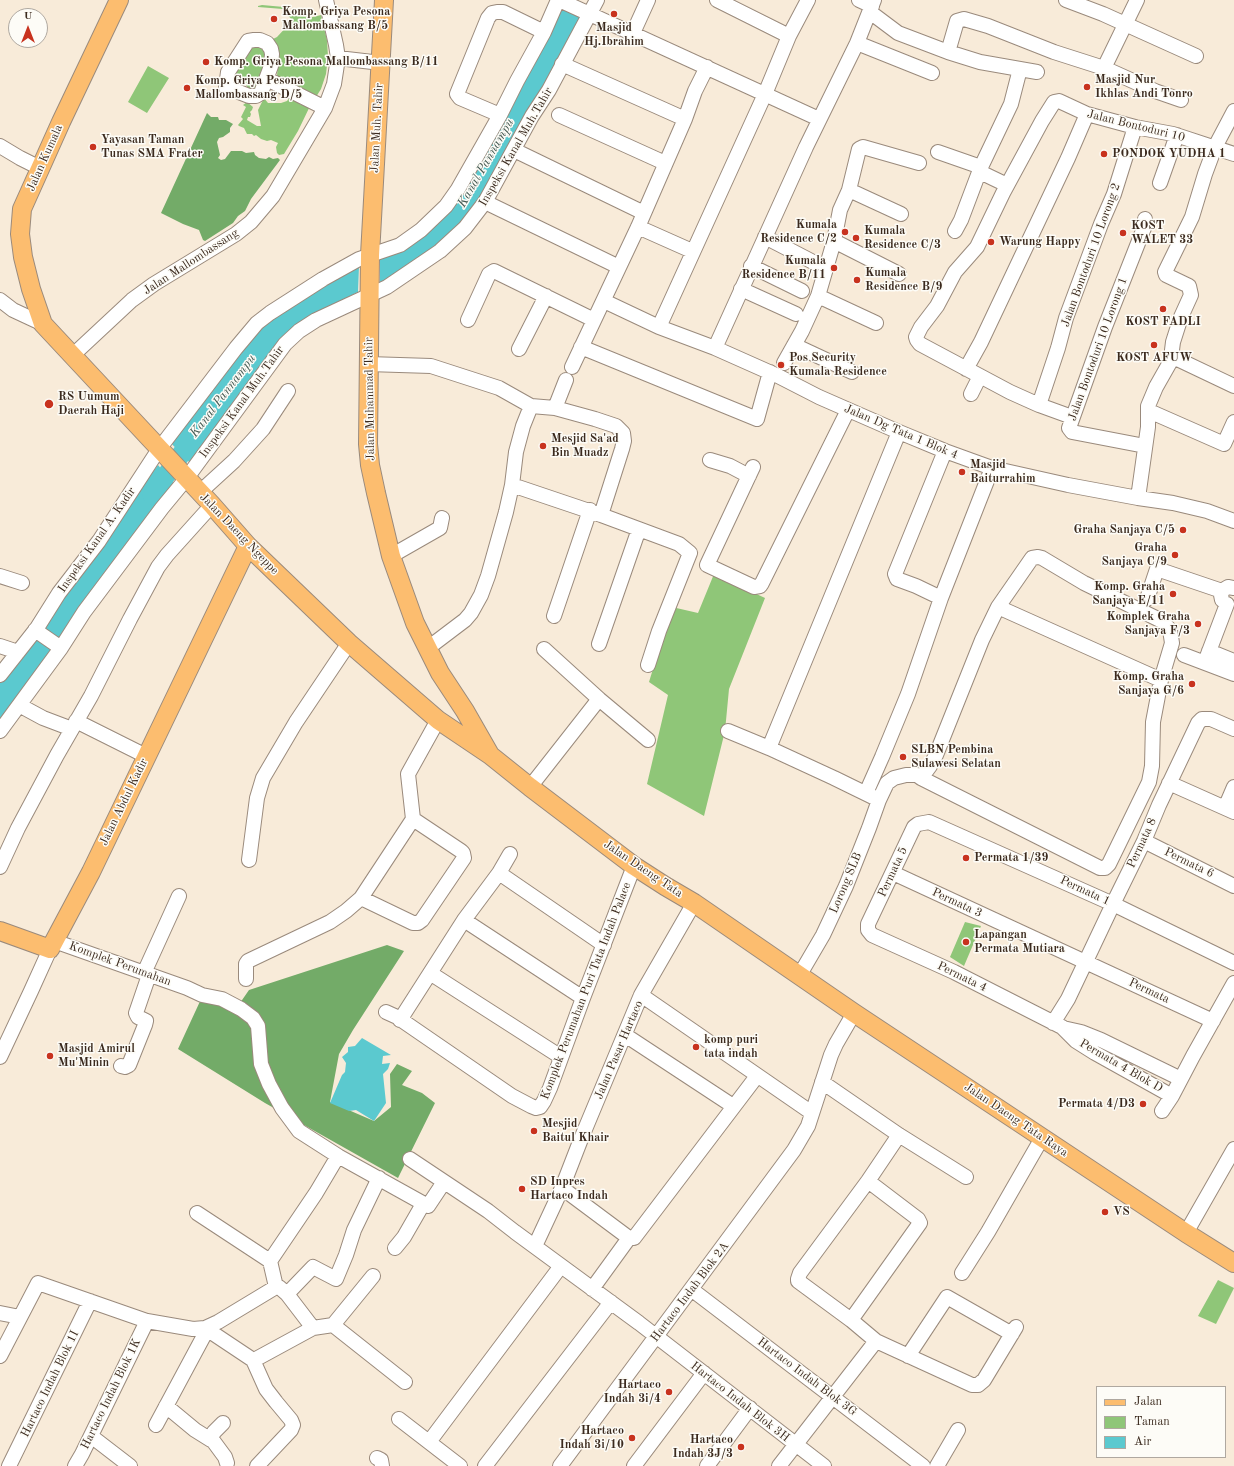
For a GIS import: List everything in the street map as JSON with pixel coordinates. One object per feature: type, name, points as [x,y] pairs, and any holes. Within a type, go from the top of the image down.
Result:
[{"type":"main road","name":"Jalan Kumala","points":[[43,324],[31,289],[23,257],[20,234],[22,209],[119,0]]},
{"type":"main road","name":"Jalan Muh. Tahir","points":[[369,276],[384,0]]},
{"type":"main road","name":"Jalan Muhammad Tahir","points":[[369,276],[368,444],[370,465],[391,556],[415,623],[440,673],[466,711],[490,755]]},
{"type":"main road","name":"Jalan Daeng Ngeppe","points":[[43,324],[248,546],[349,644],[438,720],[490,755]]},
{"type":"main road","name":"Jalan Abdul Kadir","points":[[52,945],[91,872],[248,546]]},
{"type":"main road","name":"Jalan Daeng Tata","points":[[490,755],[634,866],[694,903],[800,976]]},
{"type":"main road","points":[[0,930],[52,945]]},
{"type":"main road","name":"Jalan Daeng Tata Raya","points":[[800,976],[1186,1234],[1234,1263]]},
{"type":"street","name":"Jalan Mallombassang","points":[[73,355],[132,300],[154,284],[236,234],[251,222],[273,196],[325,108],[334,84],[338,58],[326,0]]},
{"type":"street","name":"Inspeksi Kanal Muh.Tahir","points":[[161,452],[236,348],[257,323],[270,313],[323,279],[369,276],[387,287],[440,251],[465,228],[485,202],[562,64],[588,12],[597,0]]},
{"type":"street","points":[[633,33],[648,0]]},
{"type":"street","points":[[717,0],[788,36]]},
{"type":"street","points":[[659,327],[692,251],[765,94],[788,36],[808,0]]},
{"type":"street","points":[[859,0],[872,6],[898,33],[948,52],[980,62],[1036,72]]},
{"type":"street","points":[[1066,0],[1126,24],[1196,56]]},
{"type":"street","points":[[1104,68],[1137,0]]},
{"type":"street","points":[[561,1],[588,12],[819,119]]},
{"type":"street","name":"Inspeksi Kanal Muh.Tahir","points":[[185,478],[285,344],[299,331],[316,320],[369,276],[400,245],[421,230],[446,206],[458,189],[500,115],[561,1]]},
{"type":"street","points":[[715,348],[819,119],[857,43],[872,6]]},
{"type":"street","points":[[500,115],[460,98],[456,94],[488,18],[492,13],[503,12],[544,32]]},
{"type":"street","points":[[948,52],[957,21],[964,19],[988,26],[1054,52],[1104,68],[1155,91],[1181,100]]},
{"type":"street","points":[[857,43],[932,73]]},
{"type":"street","points":[[338,58],[381,63]]},
{"type":"street","points":[[562,64],[685,119]]},
{"type":"street","points":[[572,367],[638,227],[685,119],[695,91],[707,67]]},
{"type":"street","points":[[955,231],[961,220],[980,169],[1007,113],[1020,69]]},
{"type":"street","points":[[266,79],[325,108]]},
{"type":"street","name":"Jalan Bontoduri 10","points":[[1007,185],[1042,121],[1054,102],[1060,101],[1087,114],[1135,127],[1177,135],[1234,154]]},
{"type":"street","points":[[1138,498],[1146,446],[1149,411],[1148,406],[1150,398],[1173,357],[1173,342],[1181,317],[1191,295],[1189,286],[1166,275],[1165,272],[1192,217],[1215,147],[1234,111]]},
{"type":"street","points":[[966,370],[981,342],[1068,158],[1087,114]]},
{"type":"street","points":[[559,115],[665,164]]},
{"type":"street","name":"Jalan Bontoduri 10 Lorong 2","points":[[1039,406],[1066,318],[1101,224],[1114,194],[1135,127]]},
{"type":"street","points":[[1160,183],[1177,135]]},
{"type":"street","points":[[0,146],[40,168]]},
{"type":"street","points":[[582,347],[757,418],[778,370],[794,346],[818,296],[834,241],[840,210],[849,190],[859,149],[863,147],[918,164]]},
{"type":"street","points":[[514,150],[644,213]]},
{"type":"street","points":[[938,152],[980,169],[1007,185],[977,247],[955,272],[937,306],[918,332],[916,337],[917,340],[924,346],[966,370],[1039,406],[1072,418]]},
{"type":"street","points":[[849,190],[901,214]]},
{"type":"street","points":[[485,202],[619,267]]},
{"type":"street","name":"Jalan Bontoduri 10 Lorong 1","points":[[1146,219],[1144,228],[1105,327],[1069,428],[1072,432],[1146,446]]},
{"type":"street","points":[[638,227],[692,251]]},
{"type":"street","points":[[765,237],[816,263]]},
{"type":"street","points":[[834,241],[899,274]]},
{"type":"street","points":[[751,266],[802,291]]},
{"type":"street","points":[[468,320],[489,274],[492,272],[497,272],[594,320]]},
{"type":"street","points":[[741,289],[796,314]]},
{"type":"street","points":[[519,349],[546,296]]},
{"type":"street","points":[[818,296],[876,322]]},
{"type":"street","name":"Jalan Daeng Ngeppe","points":[[0,300],[13,310],[43,324]]},
{"type":"street","name":"Jalan Dg Tata 1 Blok 4","points":[[604,301],[659,327],[715,348],[739,359],[778,370],[819,397],[899,432],[992,468],[1068,485],[1173,503],[1234,521]]},
{"type":"street","points":[[794,346],[852,372]]},
{"type":"street","points":[[1173,357],[1234,386]]},
{"type":"street","points":[[368,364],[431,366],[498,388],[531,406],[554,408],[595,419],[616,426],[623,433],[624,441],[622,449],[554,616]]},
{"type":"street","points":[[971,394],[980,376]]},
{"type":"street","points":[[554,408],[566,380]]},
{"type":"street","points":[[0,867],[22,822],[91,696],[158,567],[234,461],[264,429],[288,391]]},
{"type":"street","points":[[428,648],[459,626],[468,616],[475,605],[488,576],[512,485],[516,452],[523,426],[531,406]]},
{"type":"street","points":[[710,460],[751,471],[707,565],[754,587],[760,586],[848,410]]},
{"type":"street","points":[[1149,411],[1222,448],[1234,422]]},
{"type":"street","points":[[769,748],[899,432]]},
{"type":"street","points":[[941,598],[897,579],[895,574],[946,451]]},
{"type":"street","name":"Inspeksi Kanal A. Kadir","points":[[0,675],[35,630],[59,593],[99,541],[161,452]]},
{"type":"street","points":[[866,793],[908,694],[941,598],[992,468]]},
{"type":"street","points":[[0,731],[61,648],[84,612],[185,478]]},
{"type":"street","points":[[512,485],[595,513],[679,544],[690,553],[659,631],[648,665]]},
{"type":"street","points":[[391,556],[440,528],[442,518]]},
{"type":"street","points":[[599,644],[639,529]]},
{"type":"street","points":[[1035,557],[1042,558],[1084,583],[1162,621],[1170,630],[1172,643],[1162,680],[1153,722],[1152,766],[1149,782],[1109,864],[1105,868],[1100,868],[921,778],[936,755],[979,647],[998,608],[1029,561],[1035,557]]},
{"type":"street","points":[[1147,599],[1157,569],[1231,593],[1207,657]]},
{"type":"street","points":[[0,576],[22,583]]},
{"type":"street","points":[[998,608],[1162,680]]},
{"type":"street","points":[[35,630],[61,648]]},
{"type":"street","points":[[250,860],[257,798],[263,778],[296,722],[349,644]]},
{"type":"street","points":[[0,646],[18,652]]},
{"type":"street","points":[[544,649],[599,699],[648,740]]},
{"type":"street","points":[[1184,655],[1234,661]]},
{"type":"street","points":[[1207,657],[1234,674]]},
{"type":"street","points":[[1136,669],[1158,700]]},
{"type":"street","points":[[530,787],[599,699]]},
{"type":"street","points":[[19,705],[43,718],[74,725],[146,756]]},
{"type":"street","name":"Permata 8","points":[[1113,904],[1144,841],[1169,783],[1198,723],[1202,719],[1211,719],[1234,729]]},
{"type":"street","points":[[246,980],[246,964],[248,961],[330,922],[361,898],[413,819],[408,774],[438,720]]},
{"type":"street","points":[[728,731],[769,748],[879,800]]},
{"type":"street","name":"Lorong SLB","points":[[800,976],[843,893],[887,783],[894,778],[906,775],[921,778]]},
{"type":"street","points":[[1169,783],[1229,810],[1234,787]]},
{"type":"street","points":[[361,898],[418,923],[422,920],[464,858],[461,851],[413,819]]},
{"type":"street","name":"Permata 5","points":[[872,935],[868,930],[868,924],[914,827],[922,823],[934,823]]},
{"type":"street","name":"Permata 1","points":[[934,823],[1113,904],[1234,963]]},
{"type":"street","name":"Permata 6","points":[[1144,841],[1234,886]]},
{"type":"street","points":[[386,1012],[400,1020],[464,920],[510,854]]},
{"type":"street","name":"Komplek Perumahan Puri Tata Indah Palace","points":[[400,1020],[512,1096],[536,1108],[540,1107],[544,1102],[634,866]]},
{"type":"street","points":[[498,873],[604,946]]},
{"type":"street","name":"Permata 3","points":[[893,873],[1085,962]]},
{"type":"street","points":[[121,1066],[127,1067],[129,1065],[146,1025],[146,1021],[138,1017],[136,1013],[146,974],[179,896]]},
{"type":"street","name":"Jalan Pasar Hartaco","points":[[534,1245],[562,1188],[581,1139],[642,995],[694,903]]},
{"type":"street","points":[[1113,904],[1055,1024],[1101,1040],[1181,1078]]},
{"type":"street","points":[[464,920],[583,998]]},
{"type":"street","name":"Permata 4","points":[[872,935],[954,972],[1055,1024]]},
{"type":"street","name":"Komplek Perumahan","points":[[52,945],[146,974],[187,988],[202,995],[222,999],[241,1008],[253,1018],[258,1026],[261,1064],[269,1084],[282,1108],[299,1131],[338,1156],[424,1204]]},
{"type":"street","name":"Jalan Abdul Kadir","points":[[0,1057],[32,992],[52,945]]},
{"type":"street","name":"Permata","points":[[1085,962],[1213,1020]]},
{"type":"street","points":[[430,973],[561,1057]]},
{"type":"street","points":[[1162,1111],[1172,1096],[1234,984]]},
{"type":"street","points":[[642,995],[812,1114]]},
{"type":"street","name":"Hartaco Indah Blok 2A","points":[[560,1466],[691,1289],[721,1251],[794,1150],[802,1137],[812,1114],[836,1044],[854,1013]]},
{"type":"street","name":"Permata 4 Blok D","points":[[1055,1024],[1082,1045],[1172,1096]]},
{"type":"street","points":[[625,1035],[733,1106]]},
{"type":"street","points":[[592,1289],[629,1238],[635,1237],[757,1076]]},
{"type":"street","points":[[822,1082],[899,1135],[966,1177]]},
{"type":"street","points":[[899,1135],[868,1181],[800,1273],[798,1279],[800,1284],[851,1320],[876,1341],[908,1356],[972,1385],[978,1385],[984,1380],[1014,1330],[947,1297],[908,1356]]},
{"type":"street","points":[[962,1273],[985,1238],[1042,1138]]},
{"type":"street","points":[[1186,1234],[1234,1149]]},
{"type":"street","points":[[270,1260],[316,1193],[338,1156]]},
{"type":"street","name":"Hartaco Indah Blok 3H","points":[[410,1159],[488,1211],[611,1302],[824,1466]]},
{"type":"street","points":[[0,1356],[38,1282],[147,1321],[187,1329],[206,1329],[282,1291],[313,1267],[336,1279],[346,1256],[354,1230],[379,1178]]},
{"type":"street","points":[[851,1320],[920,1223],[918,1219],[868,1181]]},
{"type":"street","points":[[395,1248],[404,1237],[424,1204],[428,1206],[444,1182]]},
{"type":"street","points":[[562,1188],[629,1238]]},
{"type":"street","points":[[197,1213],[270,1260],[282,1291],[313,1328]]},
{"type":"street","points":[[429,1442],[561,1266]]},
{"type":"street","points":[[252,1360],[313,1328],[333,1325],[373,1276]]},
{"type":"street","name":"Hartaco Indah Blok 3G","points":[[691,1289],[923,1466]]},
{"type":"street","name":"Hartaco Indah Blok 1I","points":[[9,1466],[90,1301]]},
{"type":"street","points":[[485,1466],[611,1302]]},
{"type":"street","points":[[0,1313],[20,1317]]},
{"type":"street","name":"Hartaco Indah Blok 1K","points":[[75,1466],[147,1321]]},
{"type":"street","points":[[333,1325],[405,1382]]},
{"type":"street","points":[[206,1329],[252,1360],[266,1389],[292,1420],[292,1430],[257,1466]]},
{"type":"street","points":[[156,1425],[206,1329]]},
{"type":"street","points":[[779,1466],[876,1341]]},
{"type":"street","points":[[634,1466],[704,1373]]},
{"type":"street","points":[[166,1406],[195,1430],[211,1440],[225,1457],[227,1465]]},
{"type":"street","points":[[706,1466],[750,1408]]},
{"type":"street","points":[[398,1419],[460,1466]]},
{"type":"street","points":[[211,1440],[212,1436],[222,1423]]},
{"type":"street","points":[[937,1466],[958,1430]]},
{"type":"street","points":[[91,1436],[130,1466]]},
{"type":"green space","points":[[262,5],[284,7],[296,16],[313,17],[321,15],[327,40],[328,57],[326,74],[321,89],[316,97],[277,76],[278,62],[273,39],[277,37],[290,23],[291,19],[288,15],[284,14],[283,9],[258,7]]},
{"type":"green space","points":[[251,46],[259,46],[265,49],[267,61],[257,89],[249,90],[245,83],[235,82],[232,78]]},
{"type":"green space","points":[[148,66],[169,78],[147,113],[128,102]]},
{"type":"green space","points":[[290,97],[299,102],[301,105],[311,104],[298,131],[284,154],[279,155],[277,153],[276,147],[278,143],[271,140],[267,141],[261,139],[256,135],[254,136],[252,134],[247,134],[244,128],[238,125],[243,119],[241,117],[246,107],[243,105],[247,102],[253,107],[250,112],[250,117],[248,117],[247,120],[257,126],[261,126],[258,110],[264,98],[268,103],[281,103],[287,101]]},
{"type":"green space","points":[[207,113],[211,117],[218,117],[219,120],[226,120],[233,124],[230,128],[230,132],[219,138],[217,142],[220,155],[218,158],[221,160],[225,159],[231,151],[242,151],[246,153],[254,152],[259,158],[266,159],[269,157],[273,159],[278,158],[280,160],[251,199],[245,211],[238,216],[233,223],[205,241],[203,240],[199,230],[161,213]]},
{"type":"green space","points":[[714,574],[765,598],[729,689],[725,731],[704,816],[647,784],[668,695],[649,682],[672,607],[698,613]]},
{"type":"green space","name":"Lapangan Permata Mutiara","points":[[965,922],[981,926],[964,966],[950,957]]},
{"type":"green space","points":[[387,945],[404,951],[339,1054],[330,1102],[374,1121],[391,1107],[390,1074],[397,1064],[412,1071],[402,1085],[422,1093],[435,1103],[398,1178],[265,1103],[178,1049],[202,997],[240,1003],[249,990]]},
{"type":"green space","points":[[1218,1280],[1234,1288],[1216,1324],[1198,1316]]},
{"type":"water","points":[[560,8],[581,17],[479,203],[460,230],[391,278],[380,282],[380,256],[431,227]]},
{"type":"water","points":[[359,266],[358,292],[326,308],[190,463],[169,441],[241,349],[275,313]]},
{"type":"water","points":[[158,465],[176,486],[59,644],[37,628]]},
{"type":"water","points":[[35,632],[56,647],[0,724],[0,681]]},
{"type":"water","points":[[362,1038],[391,1055],[383,1056],[382,1064],[390,1063],[388,1069],[383,1074],[386,1103],[374,1121],[356,1110],[349,1111],[330,1103],[342,1075],[345,1072],[346,1063],[342,1057],[348,1052],[348,1047],[355,1046]]},
{"type":"waterway","name":"Kanal Pannampu","points":[[152,495],[197,432]]},
{"type":"place","name":"Masjid Hj.Ibrahim","points":[[614,14]]},
{"type":"place","name":"Komp. Griya Pesona Mallombassang B/5","points":[[274,19]]},
{"type":"place","name":"Komp. Griya Pesona Mallombassang B/11","points":[[206,62]]},
{"type":"place","name":"Masjid Nur Ikhlas Andi Tonro","points":[[1087,87]]},
{"type":"place","name":"Komp. Griya Pesona Mallombassang D/5","points":[[187,88]]},
{"type":"place","name":"Yayasan Taman Tunas SMA Frater","points":[[93,147]]},
{"type":"place","name":"PONDOK YUDHA 1","points":[[1104,154]]},
{"type":"place","name":"Kumala Residence C/2","points":[[845,232]]},
{"type":"place","name":"KOST WALET 33","points":[[1123,233]]},
{"type":"place","name":"Kumala Residence C/3","points":[[856,238]]},
{"type":"place","name":"Warung Happy","points":[[991,242]]},
{"type":"place","name":"Kumala Residence B/11","points":[[834,268]]},
{"type":"place","name":"Kumala Residence B/9","points":[[857,280]]},
{"type":"place","name":"KOST FADLI","points":[[1163,309]]},
{"type":"place","name":"KOST AFUW","points":[[1154,345]]},
{"type":"place","name":"Pos Security Kumala Residence","points":[[781,365]]},
{"type":"place","name":"RS Uumum Daerah Haji","points":[[49,404]]},
{"type":"place","name":"Mesjid Sa'ad Bin Muadz","points":[[543,446]]},
{"type":"place","name":"Masjid Baiturrahim","points":[[962,472]]},
{"type":"place","name":"Graha Sanjaya C/5","points":[[1183,530]]},
{"type":"place","name":"Graha Sanjaya C/9","points":[[1175,555]]},
{"type":"place","name":"Komp. Graha Sanjaya E/11","points":[[1173,594]]},
{"type":"place","name":"Komplek Graha Sanjaya F/3","points":[[1198,624]]},
{"type":"place","name":"Komp. Graha Sanjaya G/6","points":[[1192,684]]},
{"type":"place","name":"SLBN Pembina Sulawesi Selatan","points":[[903,757]]},
{"type":"place","name":"Permata 1/39","points":[[966,858]]},
{"type":"place","name":"Lapangan Permata Mutiara","points":[[966,942]]},
{"type":"place","name":"komp puri tata indah","points":[[696,1047]]},
{"type":"place","name":"Masjid Amirul Mu'Minin","points":[[50,1056]]},
{"type":"place","name":"Permata 4/D3","points":[[1143,1104]]},
{"type":"place","name":"Mesjid Baitul Khair","points":[[534,1131]]},
{"type":"place","name":"SD Inpres Hartaco Indah","points":[[522,1189]]},
{"type":"place","name":"VS","points":[[1105,1212]]},
{"type":"place","name":"Hartaco Indah 3i/4","points":[[669,1392]]},
{"type":"place","name":"Hartaco Indah 3i/10","points":[[632,1438]]},
{"type":"place","name":"Hartaco Indah 3J/3","points":[[741,1447]]}]
